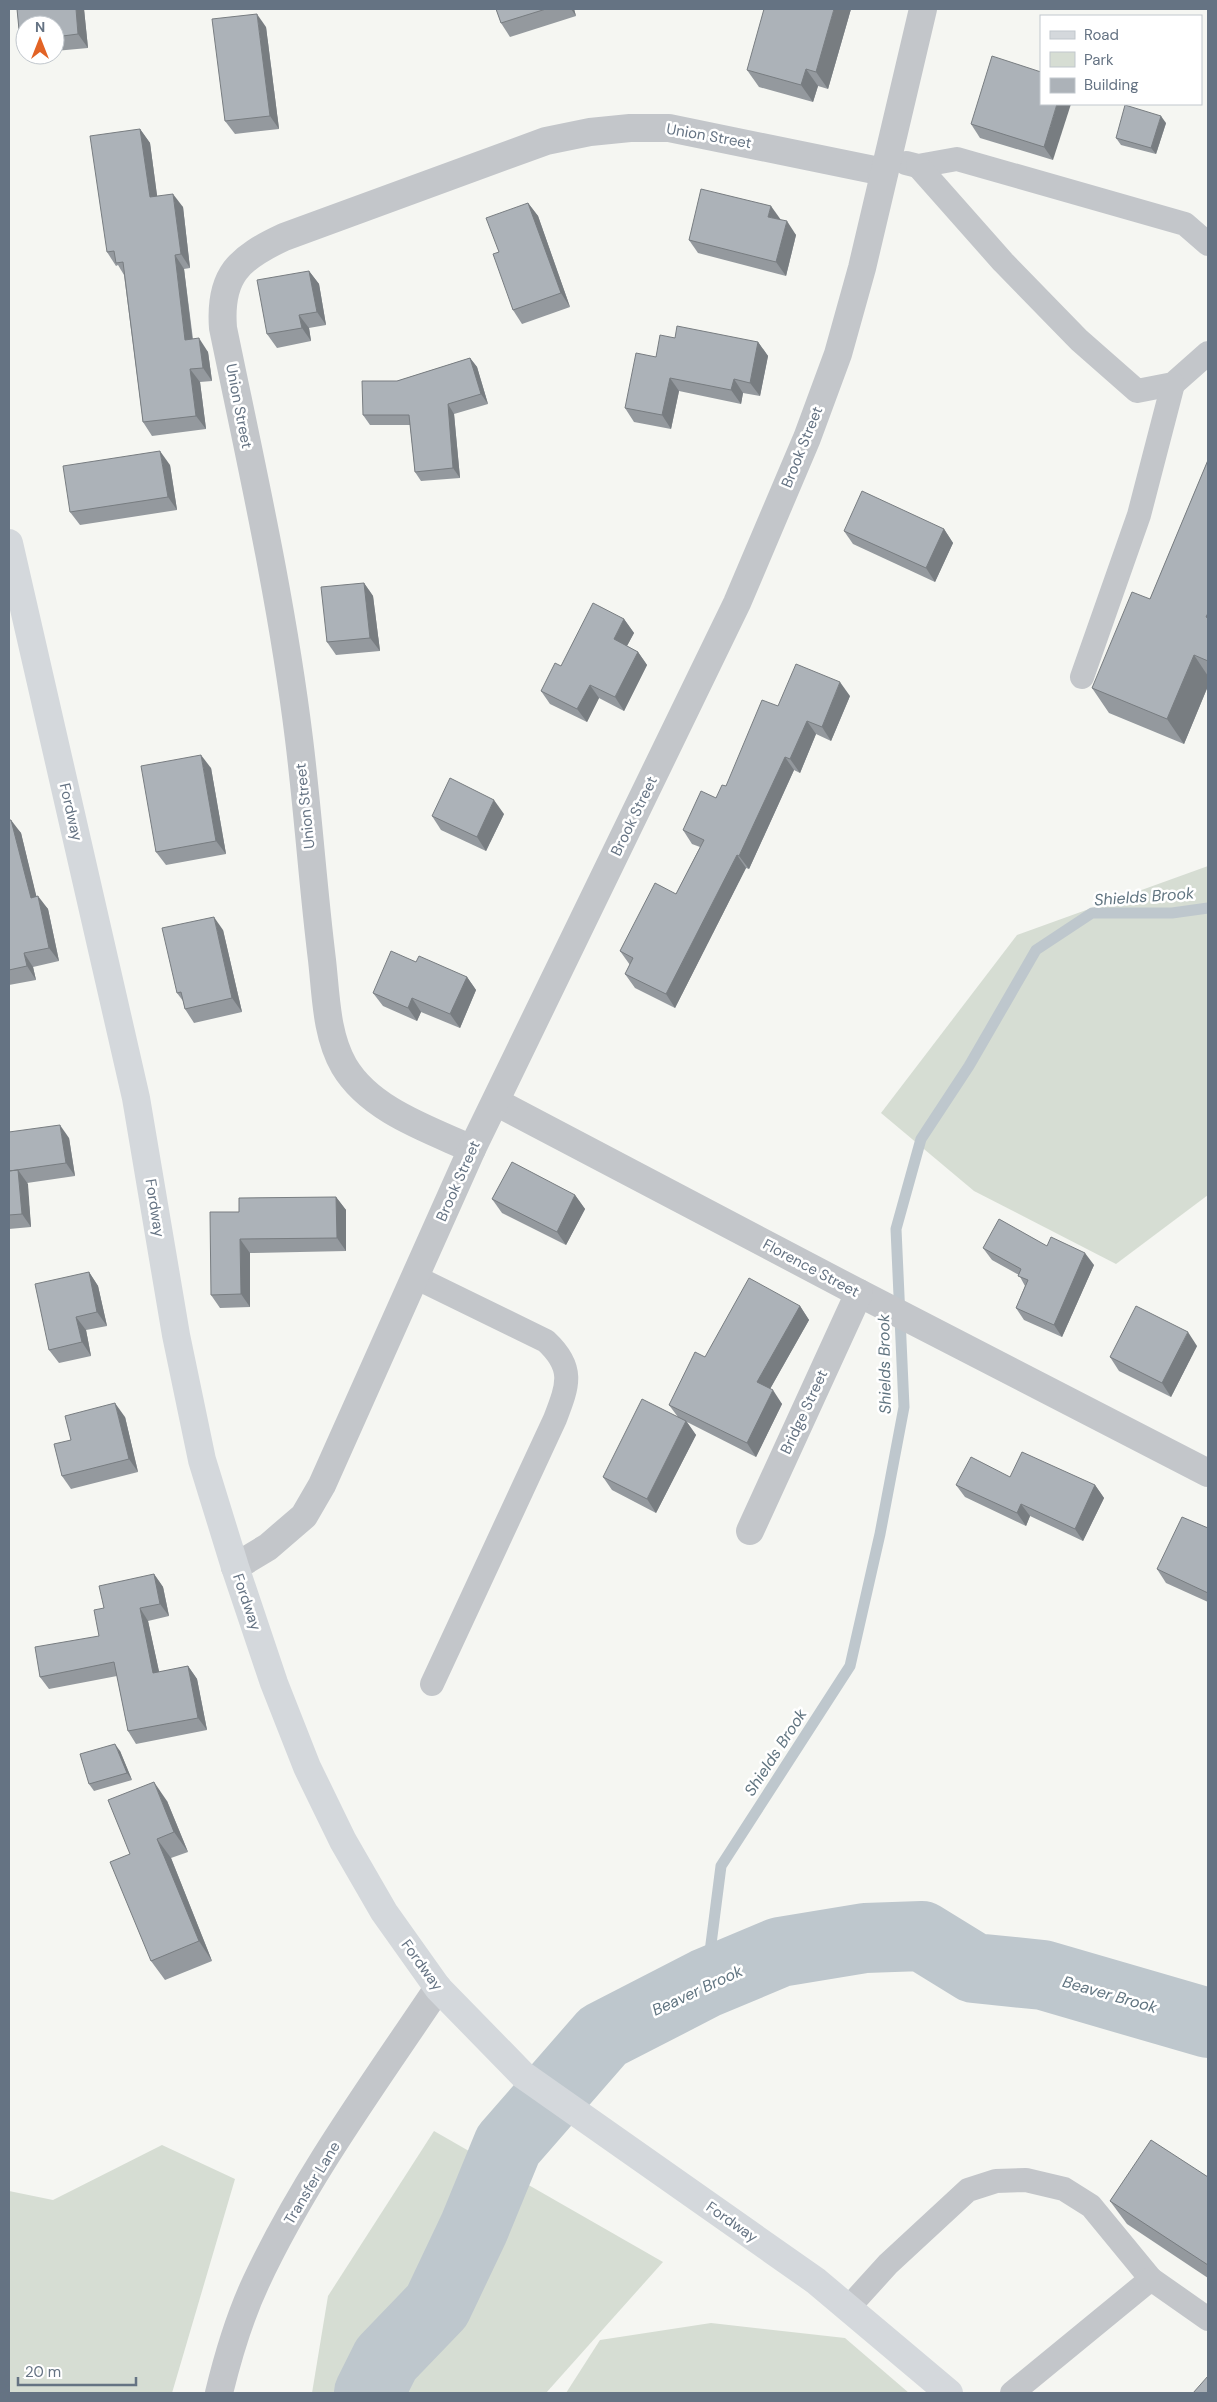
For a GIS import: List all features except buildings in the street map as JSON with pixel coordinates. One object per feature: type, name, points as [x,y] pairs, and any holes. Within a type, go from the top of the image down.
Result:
[{"type":"street","name":"Brook Street","points":[[235,1567],[275,1542],[304,1516],[322,1485],[472,1149],[737,603],[808,438],[840,344],[862,268],[923,9]]},
{"type":"street","name":"Union Street","points":[[472,1149],[384,1105],[361,1088],[345,1068],[334,1046],[318,925],[299,739],[287,652],[224,328],[222,310],[227,282],[233,271],[244,259],[284,237],[546,142],[590,132],[630,128],[669,128],[886,165]]},
{"type":"street","name":"Fordway","points":[[9,543],[136,1098],[176,1335],[202,1460],[235,1567],[274,1682],[304,1759],[343,1842],[384,1912],[438,1988],[523,2075],[816,2281],[949,2393]]},
{"type":"street","name":"Florence Street","points":[[496,1102],[1208,1473]]},
{"type":"street","name":"Bridge Street","points":[[750,1531],[869,1298]]},
{"type":"street","name":"Transfer Lane","points":[[219,2393],[225,2368],[256,2282],[285,2227],[346,2127],[438,1988]]},
{"type":"lane","points":[[886,165],[918,166],[957,159],[1185,224],[1208,244]]},
{"type":"lane","points":[[918,166],[1003,262],[1079,340],[1137,391],[1173,384],[1208,352]]},
{"type":"lane","points":[[1082,677],[1140,515],[1173,384]]},
{"type":"lane","points":[[415,1277],[546,1341],[560,1354],[568,1372],[565,1391],[554,1419],[432,1684]]},
{"type":"lane","points":[[849,2307],[888,2264],[968,2190],[996,2181],[1026,2180],[1064,2189],[1091,2206],[1151,2278],[1208,2319]]},
{"type":"lane","points":[[1012,2393],[1151,2278]]},
{"type":"green space","points":[[1208,866],[1208,1195],[1116,1264],[974,1191],[881,1113],[1017,935]]},
{"type":"green space","points":[[434,2131],[663,2262],[546,2393],[312,2393],[328,2296]]},
{"type":"green space","points":[[162,2145],[235,2179],[172,2393],[9,2393],[9,2191],[53,2200]]},
{"type":"green space","points":[[711,2323],[845,2338],[909,2393],[566,2393],[600,2340]]},
{"type":"waterway","name":"Shields Brook","points":[[706,1983],[721,1866],[850,1666],[880,1534],[904,1407],[896,1229],[921,1139],[969,1066],[1036,950],[1092,913],[1172,913],[1208,908]]},
{"type":"waterway","name":"Beaver Brook","points":[[369,2393],[386,2359],[437,2306],[474,2228],[508,2145],[603,2036],[706,1983],[780,1952],[865,1938],[922,1936],[974,1968],[1043,1975],[1208,2023]]}]
